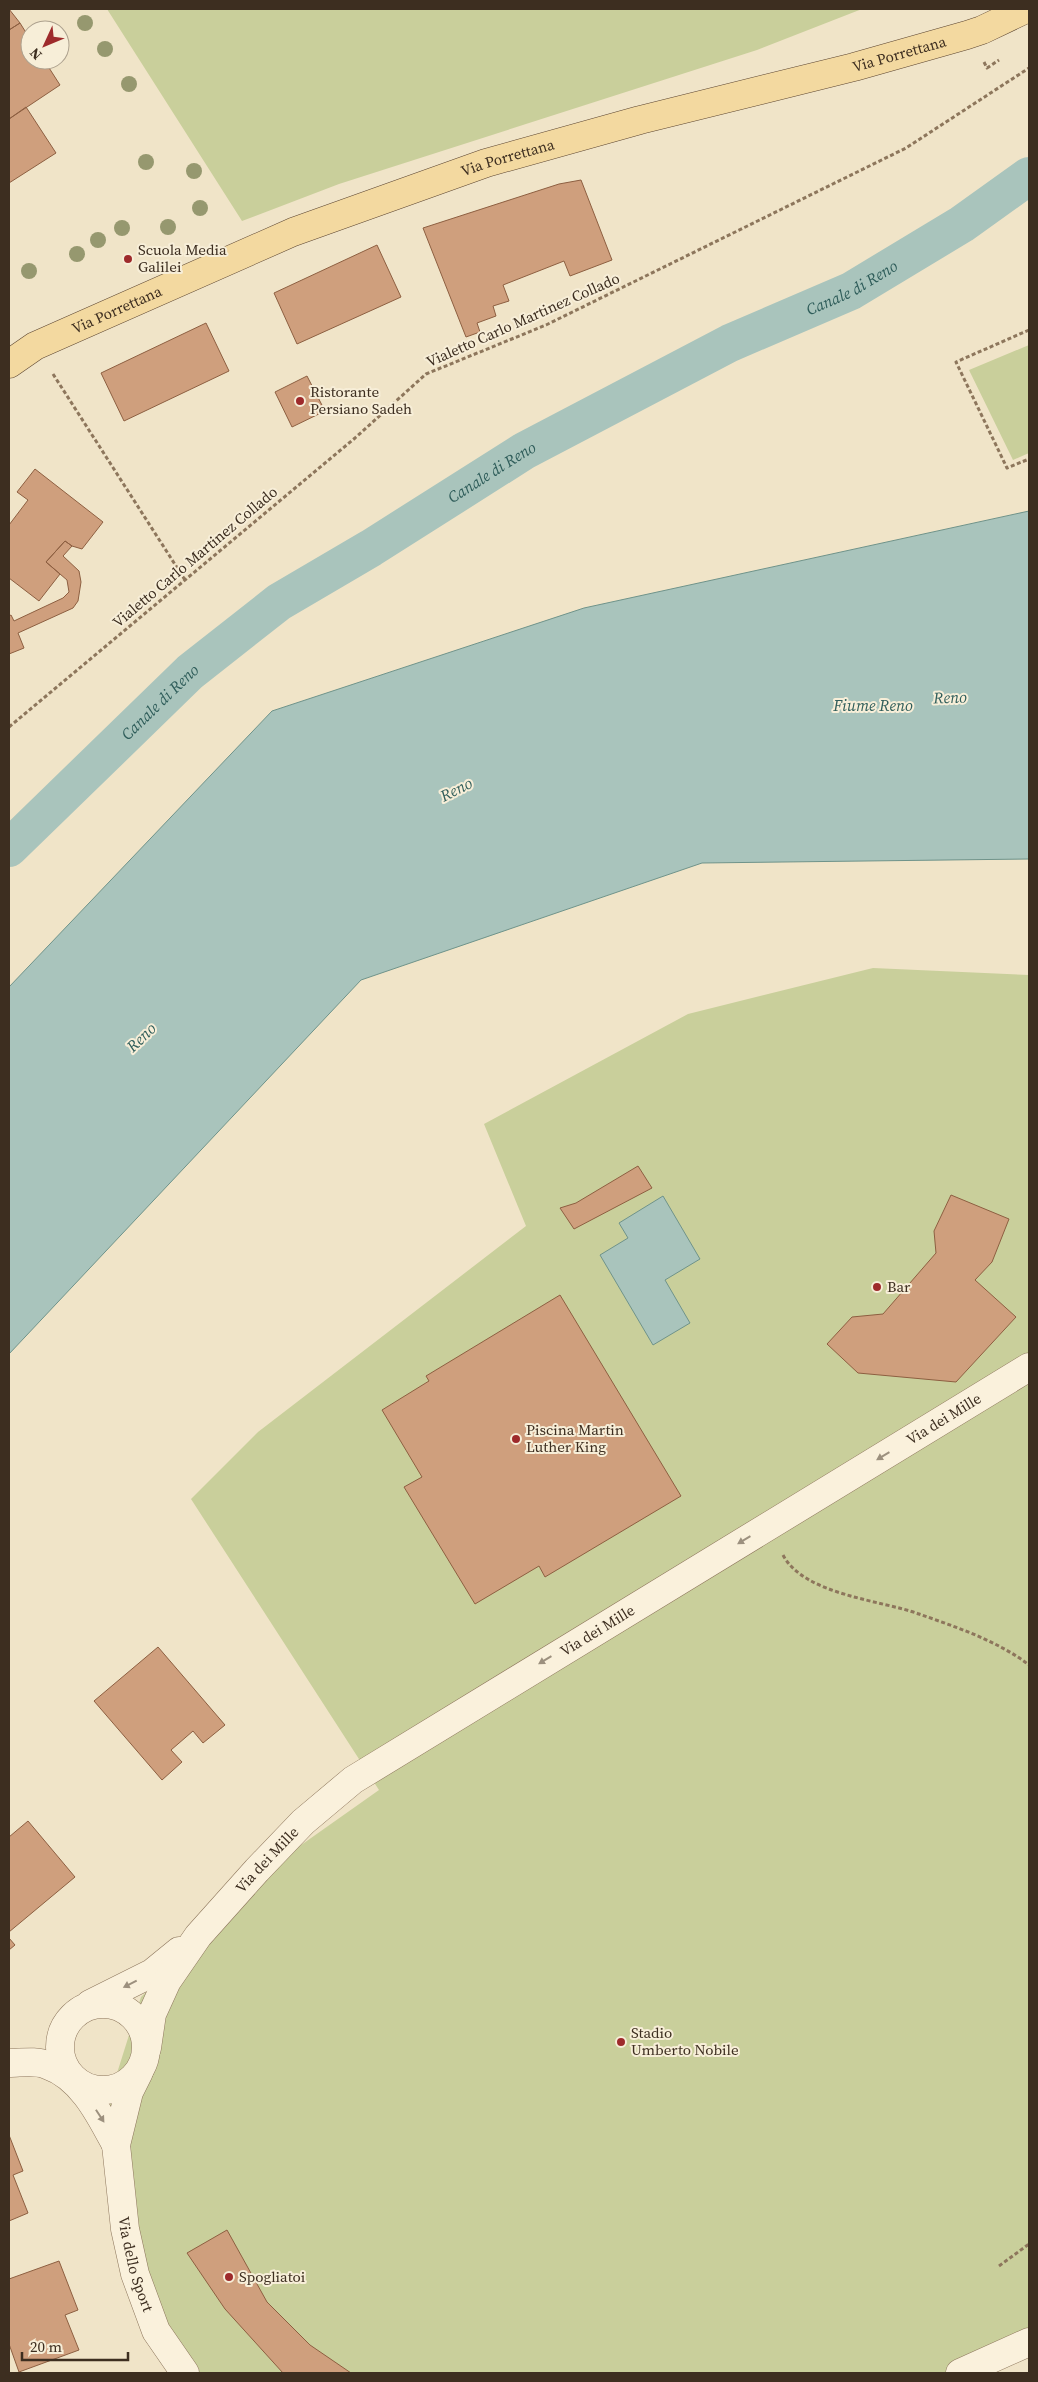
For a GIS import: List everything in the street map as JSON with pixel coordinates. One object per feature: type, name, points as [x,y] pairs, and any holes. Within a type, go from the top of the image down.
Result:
[{"type":"main road","name":"Via Porrettana","points":[[9,364],[35,346],[293,232],[459,173],[640,120],[854,67],[982,30],[1026,9]]},
{"type":"street","name":"Via dei Mille","points":[[198,1936],[257,1870],[304,1822],[353,1780],[459,1713],[1029,1366]]},
{"type":"street","points":[[116,2145],[91,2102],[63,2065],[59,2051],[60,2037],[70,2019],[87,2006],[152,1972],[198,1936]]},
{"type":"street","points":[[116,2145],[129,2092],[144,2057],[152,2014],[167,1981],[198,1936]]},
{"type":"street","points":[[9,2063],[46,2064],[88,2088],[109,2090],[123,2086],[134,2077],[144,2057],[144,2033],[138,2021],[128,2011],[115,2005],[101,2003],[87,2006]]},
{"type":"street","name":"Via dello Sport","points":[[116,2145],[125,2229],[135,2274],[156,2331],[185,2373]]},
{"type":"street","points":[[960,2373],[1029,2342]]},
{"type":"path","name":"Vialetto Carlo Martinez Collado","points":[[9,728],[355,438],[426,374],[546,325],[906,148],[1029,68]]},
{"type":"path","points":[[1029,330],[956,362],[1007,468],[1029,459]]},
{"type":"path","points":[[53,374],[185,580]]},
{"type":"path","points":[[767,1526],[787,1563],[817,1584],[851,1597],[926,1616],[979,1637],[1029,1665]]},
{"type":"path","points":[[999,2266],[1029,2244]]},
{"type":"green space","points":[[107,9],[862,9],[757,50],[339,184],[242,221]]},
{"type":"green space","points":[[1029,345],[1029,453],[1013,460],[969,370]]},
{"type":"green space","points":[[873,968],[1029,975],[1029,2345],[966,2373],[180,2373],[112,2215],[107,2105],[141,1997],[287,1855],[379,1790],[191,1499],[258,1432],[526,1226],[484,1124],[688,1014]]},
{"type":"water","name":"Fiume Reno","points":[[1029,511],[1029,859],[702,863],[361,980],[9,1354],[9,987],[272,711],[584,608]]},
{"type":"water","points":[[663,1196],[700,1259],[665,1280],[690,1323],[653,1345],[600,1255],[628,1238],[619,1223]]},
{"type":"building","points":[[9,9],[20,23],[9,30]]},
{"type":"building","points":[[20,23],[20,70],[50,70],[60,85],[9,119],[9,30]]},
{"type":"building","points":[[26,107],[56,153],[9,183],[9,119]]},
{"type":"building","points":[[581,180],[612,260],[570,276],[564,261],[503,285],[509,301],[493,306],[496,316],[477,323],[480,332],[466,337],[423,228],[559,184]]},
{"type":"building","points":[[377,245],[401,297],[297,344],[274,293]]},
{"type":"building","points":[[206,323],[229,371],[124,421],[101,373]]},
{"type":"building","name":"Ristorante Persiano Sadeh","points":[[307,376],[325,411],[292,427],[275,392]]},
{"type":"building","points":[[35,469],[103,522],[82,549],[72,546],[65,541],[46,562],[60,574],[39,601],[9,578],[9,525],[28,500],[17,492]]},
{"type":"building","points":[[65,541],[72,546],[63,556],[79,571],[81,582],[78,601],[73,608],[18,633],[24,648],[9,654],[9,616],[11,615],[14,621],[63,598],[69,592],[67,580],[46,562]]},
{"type":"building","points":[[638,1166],[652,1188],[574,1229],[560,1208],[576,1203]]},
{"type":"building","points":[[951,1195],[1009,1219],[992,1262],[975,1280],[1016,1317],[956,1382],[858,1373],[827,1344],[852,1317],[883,1314],[936,1253],[934,1231]]},
{"type":"building","points":[[560,1295],[681,1496],[545,1577],[539,1566],[475,1604],[404,1487],[422,1477],[382,1410],[429,1381],[426,1376]]},
{"type":"building","points":[[158,1647],[225,1725],[203,1743],[193,1731],[171,1750],[182,1762],[162,1780],[94,1701]]},
{"type":"building","points":[[28,1821],[75,1877],[9,1932],[9,1837]]},
{"type":"building","points":[[9,1938],[15,1945],[9,1950]]},
{"type":"building","points":[[9,2135],[23,2171],[13,2175],[28,2213],[9,2221]]},
{"type":"building","name":"Spogliatoi","points":[[227,2230],[267,2302],[310,2345],[351,2373],[283,2373],[225,2309],[187,2253]]},
{"type":"building","points":[[59,2261],[78,2310],[65,2315],[79,2350],[19,2372],[9,2344],[9,2279]]},
{"type":"waterway","name":"Canale di Reno","points":[[9,848],[190,672],[279,602],[371,548],[524,451],[730,343],[851,291],[962,224],[1029,176]]},
{"type":"place","name":"Scuola Media Galilei","points":[[128,259]]},
{"type":"place","name":"Ristorante Persiano Sadeh","points":[[300,401]]},
{"type":"place","name":"Bar","points":[[877,1287]]},
{"type":"place","name":"Piscina Martin Luther King","points":[[516,1439]]},
{"type":"place","name":"Stadio Umberto Nobile","points":[[621,2042]]},
{"type":"place","name":"Spogliatoi","points":[[229,2277]]},
{"type":"water label","name":"Reno","points":[[950,697]]},
{"type":"water label","name":"Reno","points":[[456,789]]},
{"type":"water label","name":"Reno","points":[[141,1037]]}]
